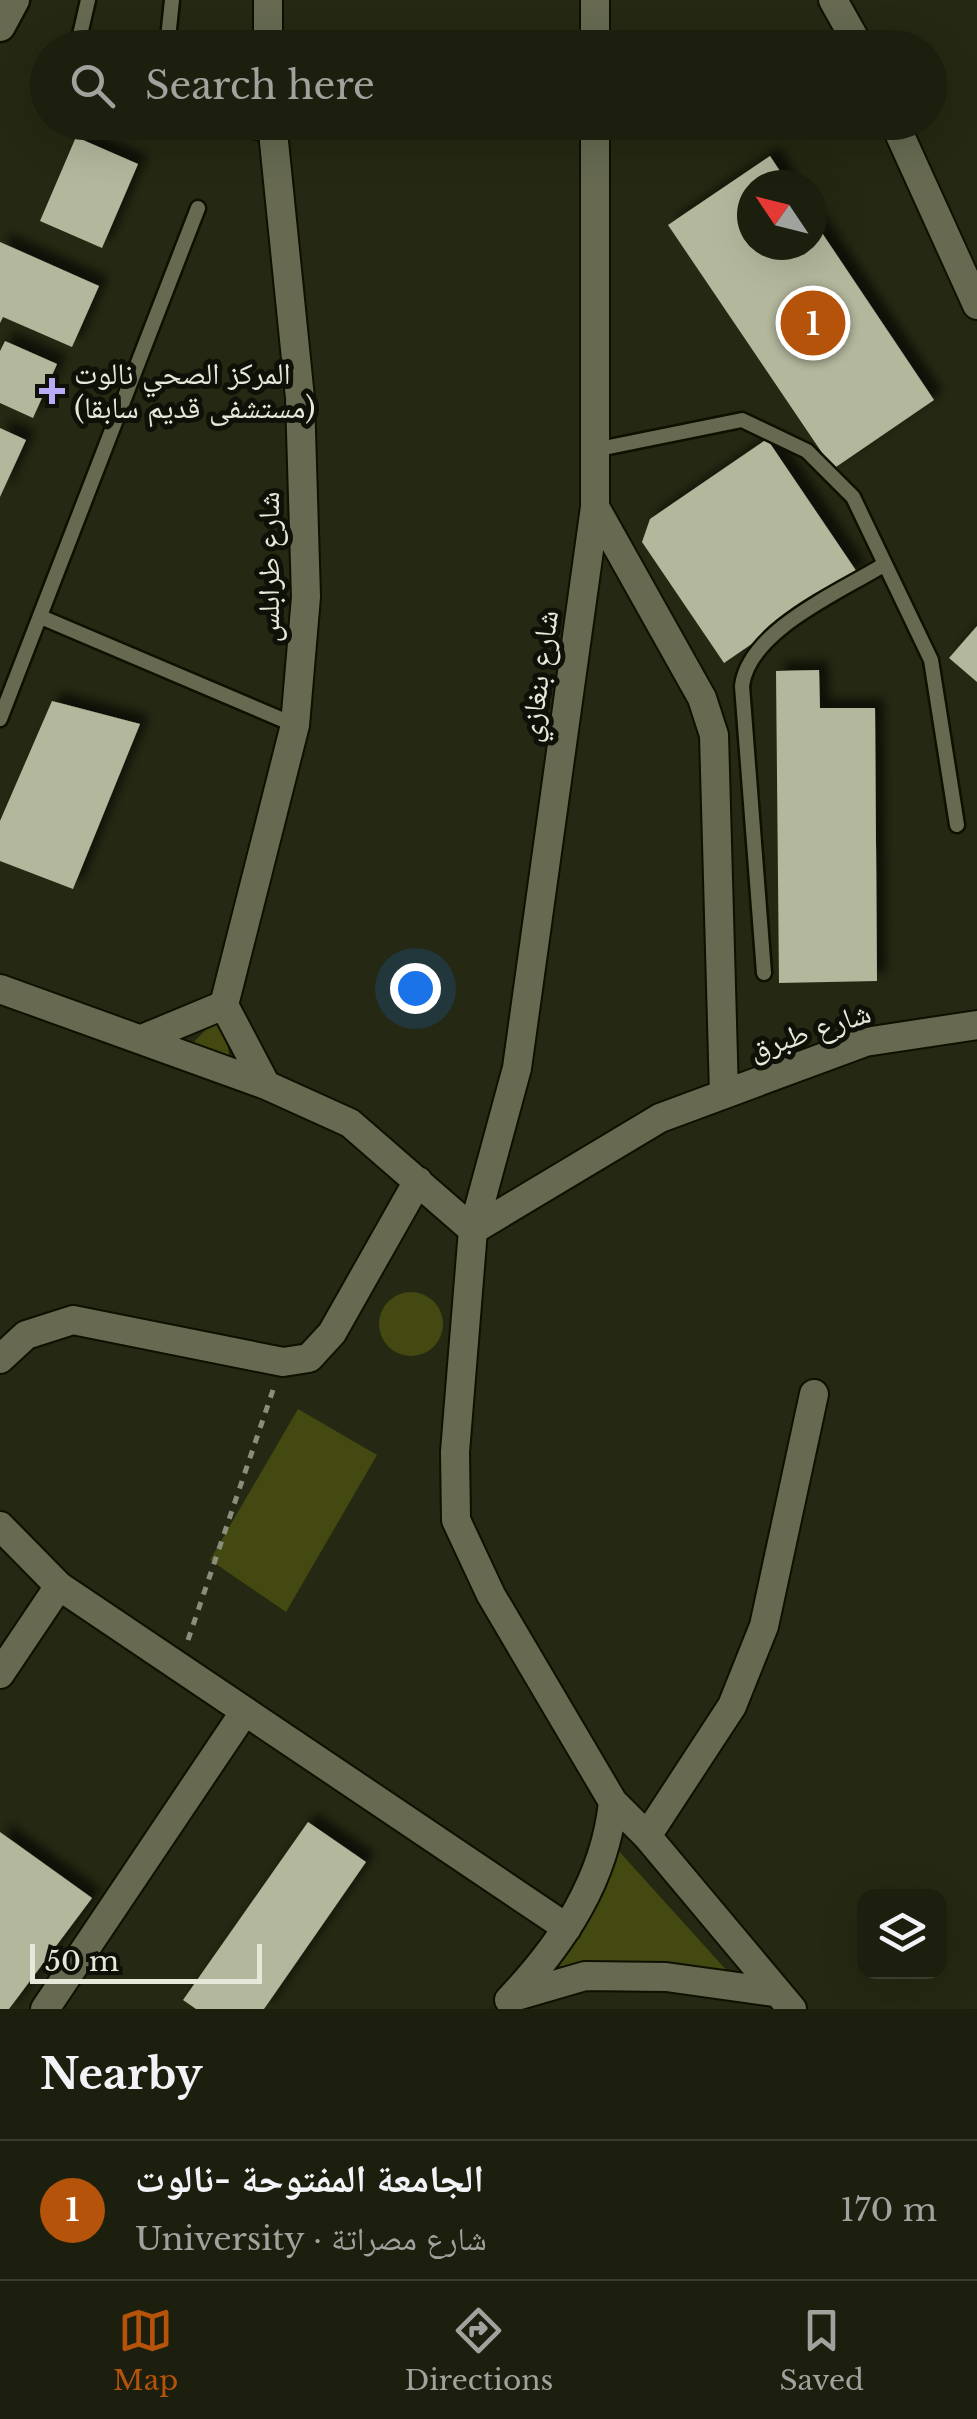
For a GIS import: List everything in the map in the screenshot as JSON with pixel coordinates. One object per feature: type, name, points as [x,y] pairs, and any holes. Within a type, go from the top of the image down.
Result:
[{"type":"street","points":[[0,26],[14,0]]},
{"type":"street","points":[[268,0],[268,30]]},
{"type":"street","points":[[595,0],[595,30]]},
{"type":"street","points":[[832,0],[850,30]]},
{"type":"street","name":"شارع طرابلس","points":[[224,1005],[295,725],[306,597],[300,398],[274,140]]},
{"type":"street","name":"شارع بنغازي","points":[[595,140],[594,507],[517,1068],[473,1230],[455,1452],[456,1520],[491,1596],[613,1802],[647,1836],[783,2001]]},
{"type":"street","points":[[902,140],[977,305]]},
{"type":"street","points":[[594,507],[702,698],[714,734],[724,1094]]},
{"type":"street","points":[[0,989],[266,1085],[350,1123],[473,1230]]},
{"type":"street","points":[[142,1039],[224,1005],[266,1085]]},
{"type":"street","name":"شارع طبرق","points":[[473,1230],[660,1118],[865,1042],[977,1025]]},
{"type":"street","points":[[0,1359],[26,1335],[73,1320],[283,1362],[309,1358],[332,1333],[418,1181]]},
{"type":"street","points":[[647,1836],[732,1706],[764,1626],[814,1394]]},
{"type":"street","points":[[0,1526],[60,1586],[567,1928]]},
{"type":"street","points":[[0,1674],[60,1586]]},
{"type":"street","points":[[44,2009],[245,1711]]},
{"type":"street","points":[[507,2003],[567,1928],[590,1892],[608,1846],[613,1802]]},
{"type":"street","points":[[507,2003],[584,1976],[666,1977],[783,2001]]},
{"type":"lane","points":[[81,30],[88,0]]},
{"type":"lane","points":[[169,30],[172,0]]},
{"type":"lane","points":[[0,718],[198,208]]},
{"type":"lane","points":[[594,450],[742,420],[807,451],[853,497],[931,660],[956,824]]},
{"type":"lane","points":[[764,972],[742,686],[745,666],[764,639],[885,564]]},
{"type":"lane","points":[[41,617],[295,725]]},
{"type":"path","points":[[180,1667],[283,1362]]},
{"type":"green space","points":[[223,1012],[231,1069],[183,1053]]},
{"type":"green space","points":[[411,1292],[433,1302],[443,1324],[433,1346],[411,1356],[389,1346],[379,1324],[389,1302]]},
{"type":"green space","points":[[298,1409],[377,1455],[286,1612],[210,1560]]},
{"type":"green space","points":[[617,1849],[729,1973],[558,1966]]},
{"type":"building","points":[[75,140],[138,164],[102,248],[40,221]]},
{"type":"building","points":[[770,156],[779,170],[749,170]]},
{"type":"building","points":[[737,178],[737,260],[827,260],[827,240],[934,400],[833,469],[668,225]]},
{"type":"building","points":[[0,242],[99,286],[72,347],[3,317],[0,323]]},
{"type":"building","points":[[5,341],[57,364],[33,418],[0,403],[0,351]]},
{"type":"building","points":[[0,428],[26,440],[0,497]]},
{"type":"building","points":[[767,439],[857,572],[724,663],[642,542],[650,519]]},
{"type":"building","points":[[977,626],[977,682],[949,658]]},
{"type":"building","points":[[819,670],[820,708],[875,708],[877,981],[779,983],[776,671]]},
{"type":"building","points":[[52,701],[140,724],[73,889],[0,861],[0,821]]},
{"type":"building","points":[[308,1822],[366,1862],[264,2009],[196,2009],[183,2000]]},
{"type":"building","points":[[0,1832],[92,1898],[9,2009],[0,2009]]},
{"type":"place","name":"الجامعة المفتوحة -نالوت","points":[[813,323]]},
{"type":"place","name":"المركز الصحي نالوت (مستشفى قديم سابقا)","points":[[52,391]]}]
